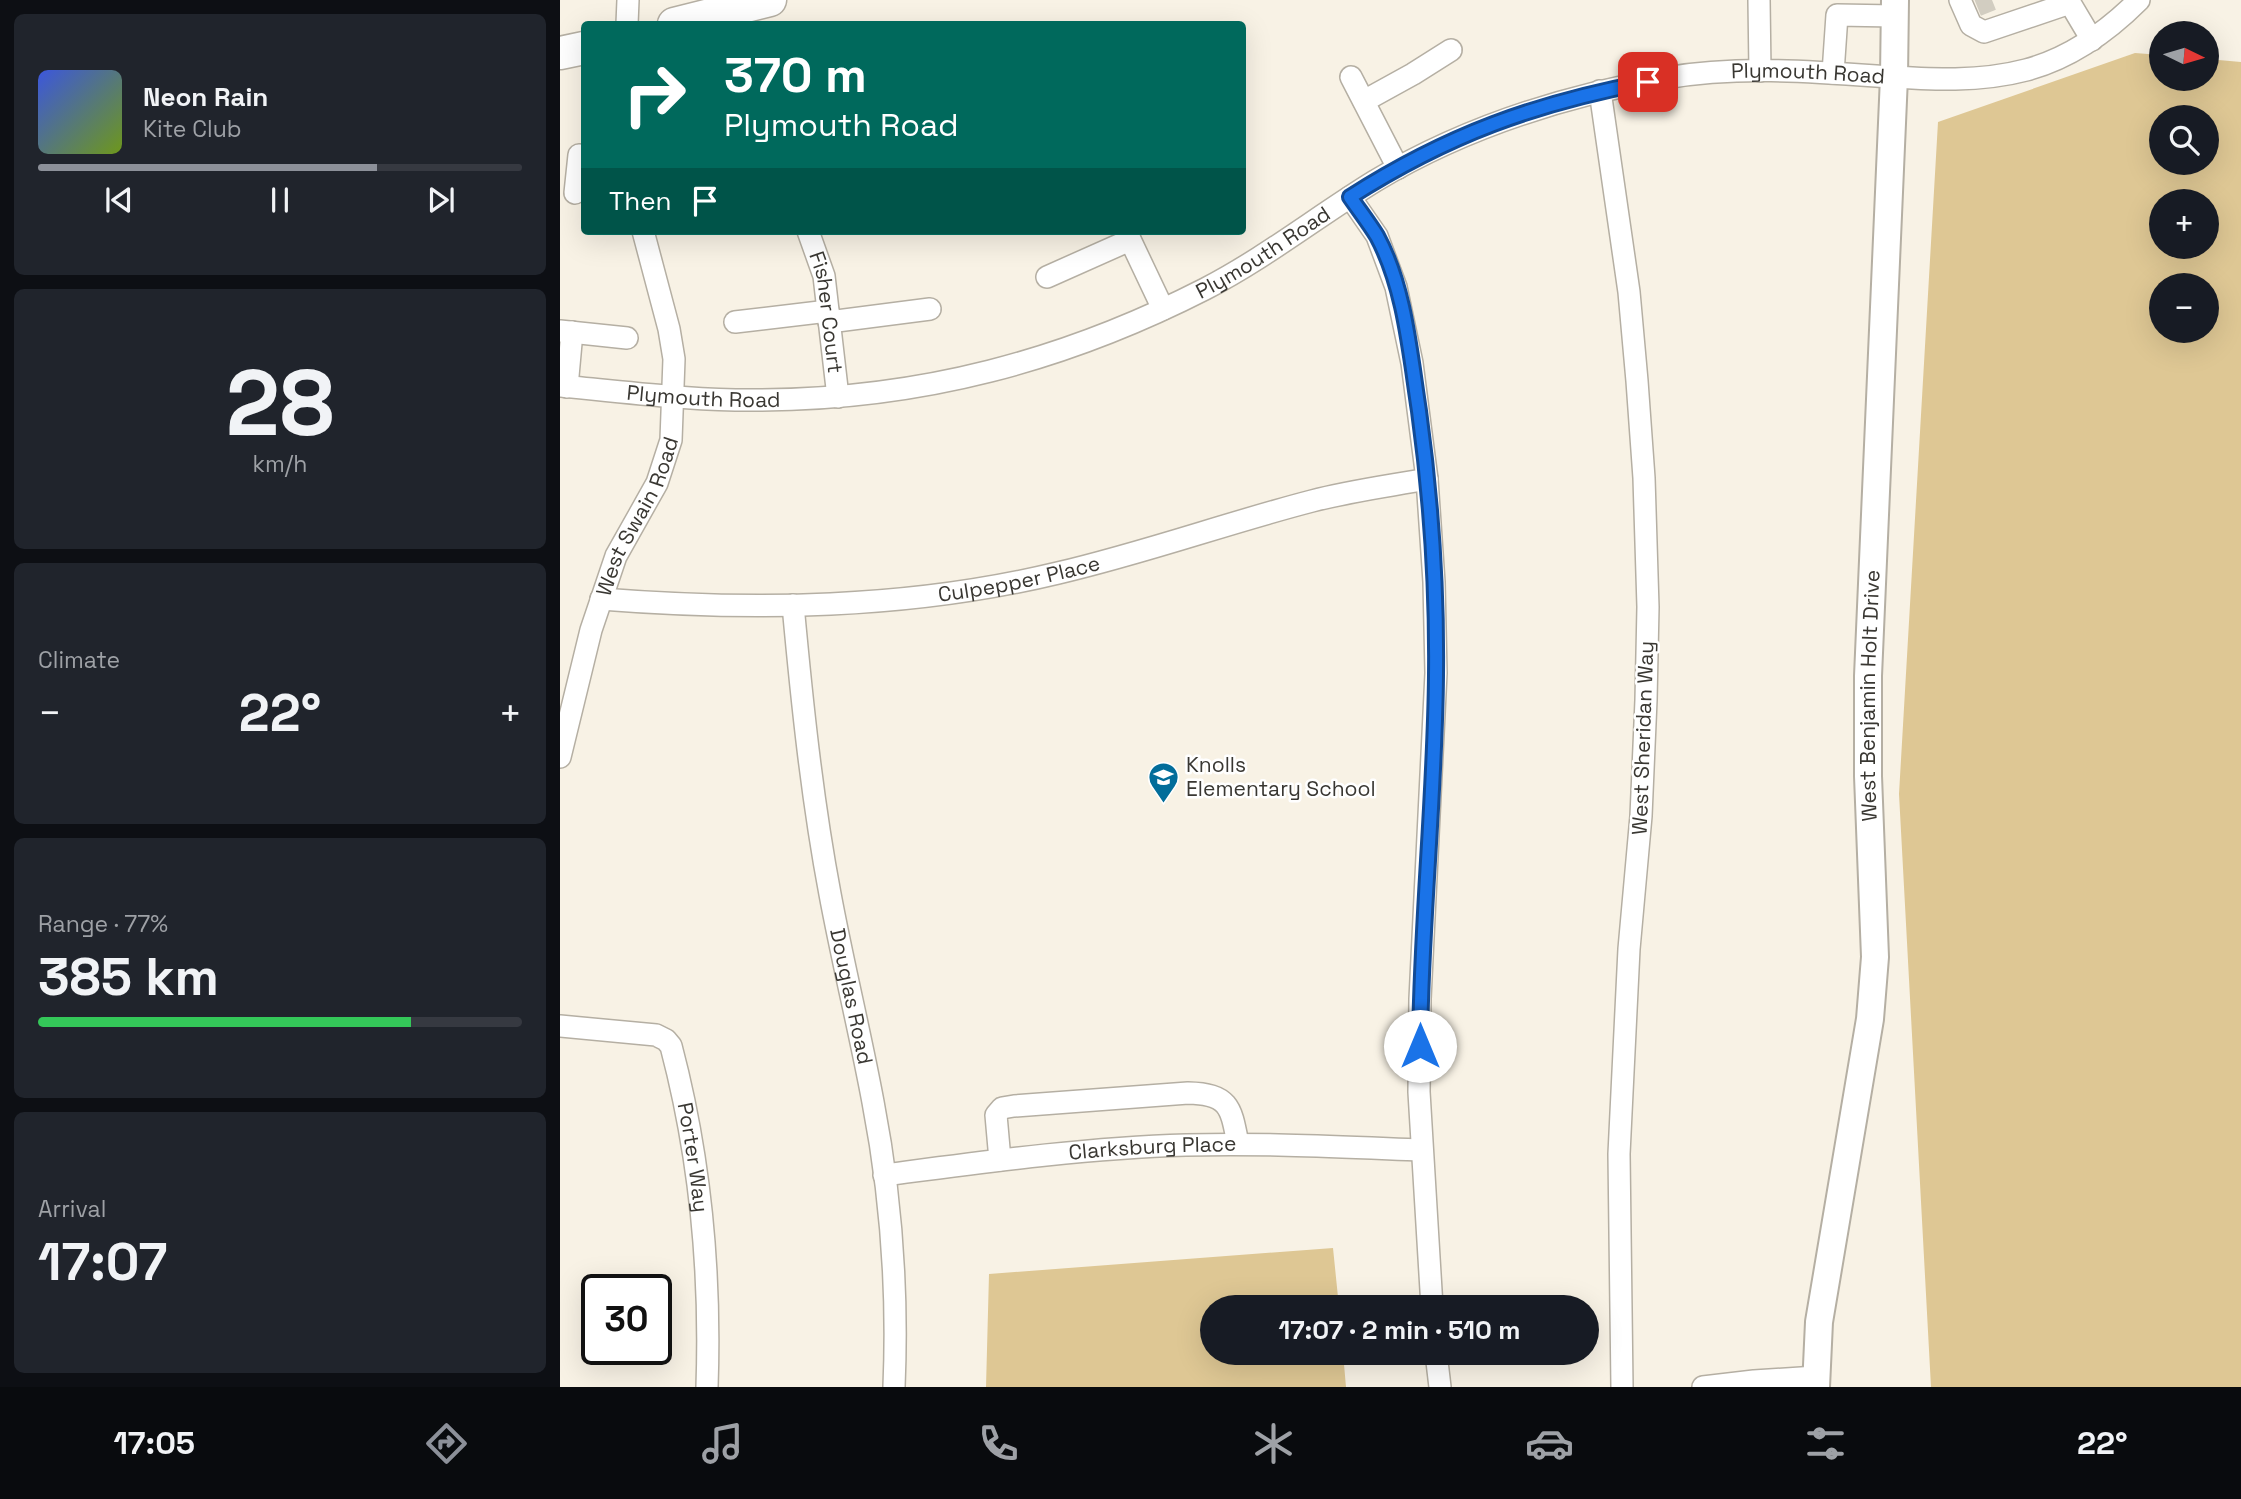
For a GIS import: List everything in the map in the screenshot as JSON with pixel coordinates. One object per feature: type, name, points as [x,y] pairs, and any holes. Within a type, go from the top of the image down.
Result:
[{"type":"highway","points":[[686,21],[770,0]]},
{"type":"highway","points":[[560,53],[581,49]]},
{"type":"main road","name":"West Benjamin Holt Drive","points":[[1816,1382],[1819,1322],[1870,1019],[1874,957],[1868,776],[1868,676],[1895,8]]},
{"type":"street","points":[[627,21],[628,0]]},
{"type":"street","points":[[1759,0],[1760,71]]},
{"type":"street","name":"Plymouth Road","points":[[564,386],[673,396],[763,400],[838,397],[915,388],[989,373],[1083,344],[1163,309],[1250,263],[1398,168],[1471,132],[1545,105],[1672,77],[1729,72],[1833,73],[1956,79],[2005,75],[2053,61],[2092,40],[2139,0]]},
{"type":"street","points":[[1967,5],[1971,26],[1984,32],[2028,8],[2070,1],[2092,40]]},
{"type":"street","points":[[1833,73],[1836,7],[1895,8]]},
{"type":"street","points":[[1364,101],[1451,50]]},
{"type":"street","points":[[1351,77],[1398,168]]},
{"type":"street","name":"West Sheridan Way","points":[[1600,91],[1622,242],[1633,343],[1644,478],[1648,607],[1641,817],[1629,949],[1619,1154],[1622,1387]]},
{"type":"street","points":[[575,193],[581,155]]},
{"type":"street","points":[[1350,197],[1377,236],[1396,287],[1412,363],[1427,479],[1434,582],[1436,673],[1420,999],[1421,1150],[1431,1295]]},
{"type":"street","name":"West Swain Road","points":[[560,757],[578,680],[616,556],[657,483],[671,440],[674,359],[669,329],[644,235]]},
{"type":"street","name":"Fisher Court","points":[[810,235],[824,276],[838,397]]},
{"type":"street","points":[[1047,277],[1128,236],[1163,309]]},
{"type":"street","points":[[735,322],[930,309]]},
{"type":"street","points":[[564,386],[566,332],[627,338]]},
{"type":"street","name":"Culpepper Place","points":[[601,599],[708,606],[793,605],[837,604],[959,592],[1057,574],[1157,548],[1228,524],[1315,500],[1427,479]]},
{"type":"street","name":"Douglas Road","points":[[793,605],[802,710],[815,805],[829,891],[873,1101],[884,1175],[893,1287],[894,1387]]},
{"type":"street","name":"Porter Way","points":[[560,1027],[656,1035],[671,1046],[696,1171],[703,1232],[708,1300],[707,1387]]},
{"type":"street","points":[[1000,1160],[996,1115],[1002,1108],[1188,1093],[1210,1095],[1231,1110],[1238,1144]]},
{"type":"street","name":"Clarksburg Place","points":[[884,1175],[1108,1149],[1278,1144],[1421,1150]]},
{"type":"street","points":[[1437,1365],[1440,1387]]},
{"type":"street","points":[[1703,1387],[1754,1381],[1816,1382]]},
{"type":"shaded area","points":[[2135,53],[2149,54],[2149,91],[2219,91],[2219,60],[2241,62],[2241,1387],[1931,1387],[1899,794],[1938,122]]},
{"type":"shaded area","points":[[1333,1248],[1338,1295],[1200,1295],[1200,1365],[1344,1365],[1346,1387],[986,1387],[989,1274]]},
{"type":"tunnel","points":[[1977,6],[1992,0]]},
{"type":"place","name":"Knolls Elementary School","points":[[1163,804]]},
{"type":"route","points":[[1420,1046],[1436,673],[1434,582],[1427,479],[1412,363],[1396,287],[1377,236],[1350,197],[1427,152],[1471,132],[1545,105],[1648,82]]}]
